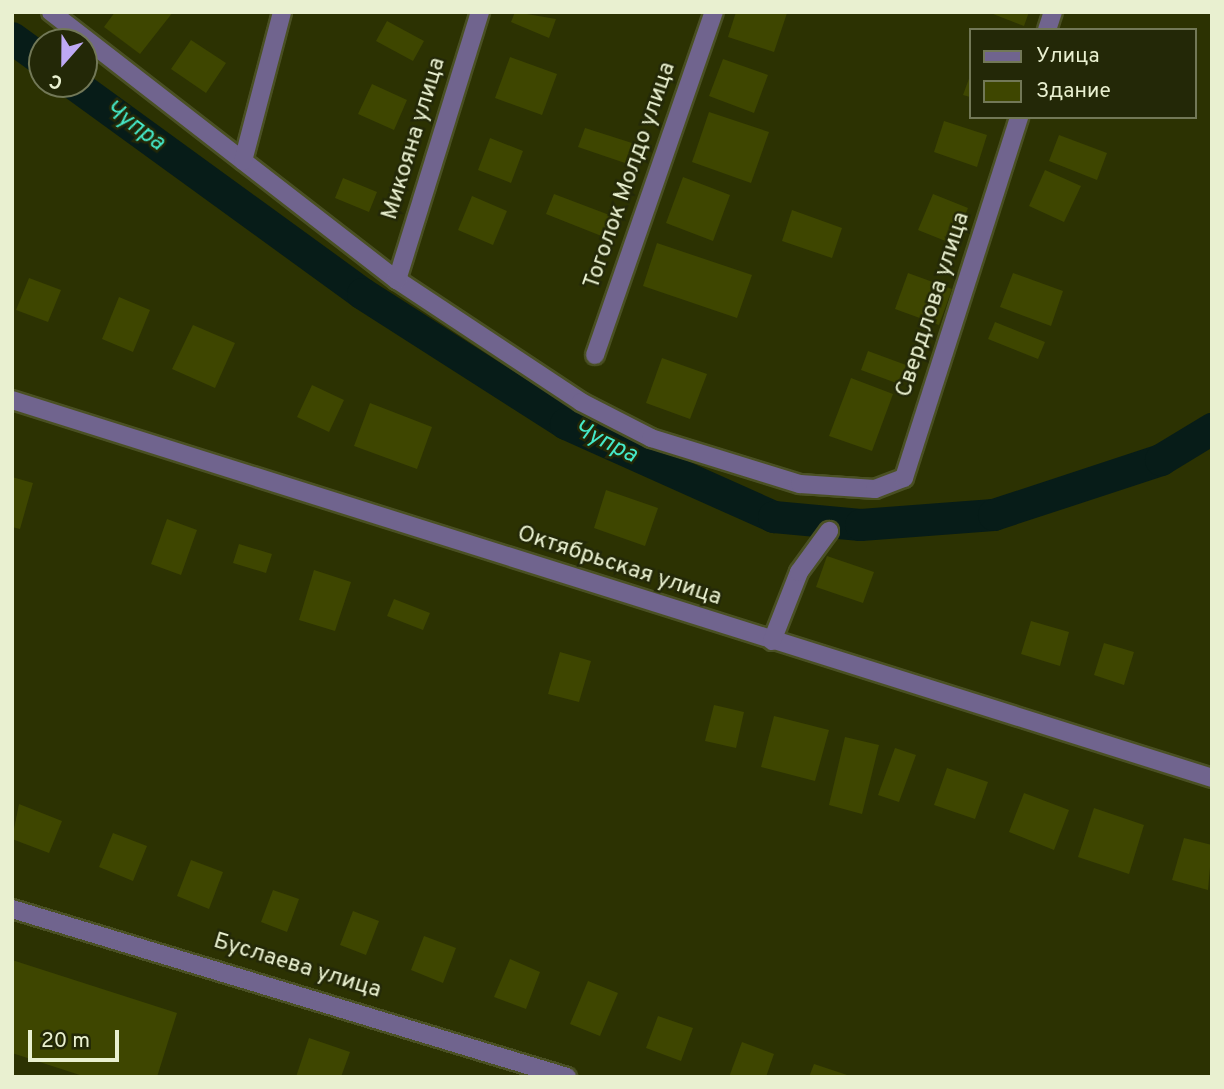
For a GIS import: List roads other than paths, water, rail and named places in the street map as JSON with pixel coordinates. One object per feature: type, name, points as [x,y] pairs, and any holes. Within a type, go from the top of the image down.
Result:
[{"type":"street","points":[[51,12],[397,280]]},
{"type":"street","points":[[243,161],[282,12]]},
{"type":"street","name":"Микояна улица","points":[[397,280],[480,12]]},
{"type":"street","name":"Тоголок Молдо улица","points":[[595,355],[713,12]]},
{"type":"street","name":"Свердлова улица","points":[[397,280],[581,402],[651,438],[800,484],[875,489],[904,478],[1018,119]]},
{"type":"street","name":"Октябрьская улица","points":[[12,400],[772,642],[1212,778]]},
{"type":"street","points":[[772,642],[799,572],[829,531]]},
{"type":"street","name":"Буслаева улица","points":[[12,909],[567,1077]]},
{"type":"waterway","name":"Чупра","points":[[12,38],[28,50]]},
{"type":"waterway","name":"Чупра","points":[[93,98],[363,294],[566,424],[774,517],[861,525],[994,515],[1161,460],[1212,429]]}]
